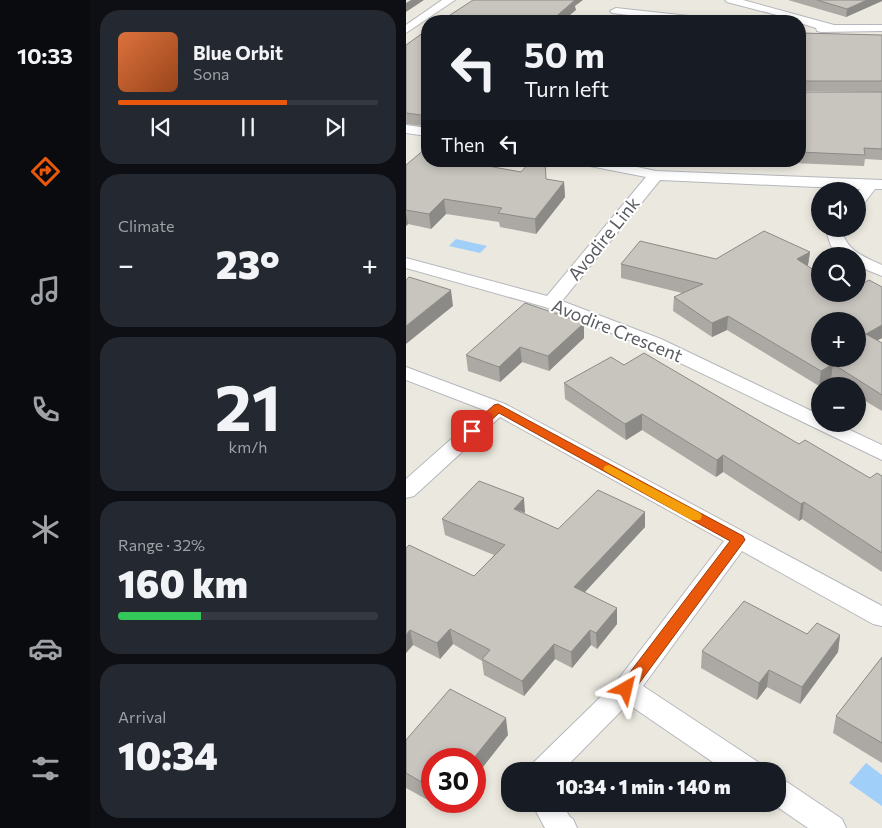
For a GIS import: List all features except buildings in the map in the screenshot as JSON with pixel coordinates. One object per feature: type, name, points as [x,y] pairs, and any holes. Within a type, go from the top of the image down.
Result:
[{"type":"street","points":[[428,15],[449,0]]},
{"type":"street","points":[[611,15],[626,0]]},
{"type":"street","points":[[732,0],[785,15]]},
{"type":"street","points":[[616,10],[657,15]]},
{"type":"street","points":[[406,30],[421,20]]},
{"type":"street","points":[[806,21],[834,29]]},
{"type":"street","points":[[806,28],[882,28]]},
{"type":"street","points":[[406,129],[421,131]]},
{"type":"street","points":[[615,167],[656,175],[876,185]]},
{"type":"street","name":"Avodire Link","points":[[551,303],[656,175]]},
{"type":"street","points":[[866,194],[876,185]]},
{"type":"street","name":"Avodire Crescent","points":[[406,263],[551,303],[654,343],[811,419]]},
{"type":"street","points":[[866,264],[882,271]]},
{"type":"street","points":[[406,373],[498,408],[882,617]]},
{"type":"street","points":[[406,491],[498,408]]},
{"type":"street","name":"Avodire Crescent","points":[[839,432],[882,453]]},
{"type":"street","points":[[553,762],[626,689],[738,540]]},
{"type":"street","points":[[626,689],[735,762]]},
{"type":"street","points":[[786,797],[832,828]]},
{"type":"street","points":[[551,812],[563,828]]},
{"type":"water","points":[[456,239],[487,246],[480,253],[449,246]]},
{"type":"water","points":[[866,763],[882,775],[882,806],[849,783]]},
{"type":"slow traffic","points":[[609,469],[696,516]]},
{"type":"route","points":[[472,431],[498,408],[738,540],[626,689]]}]
